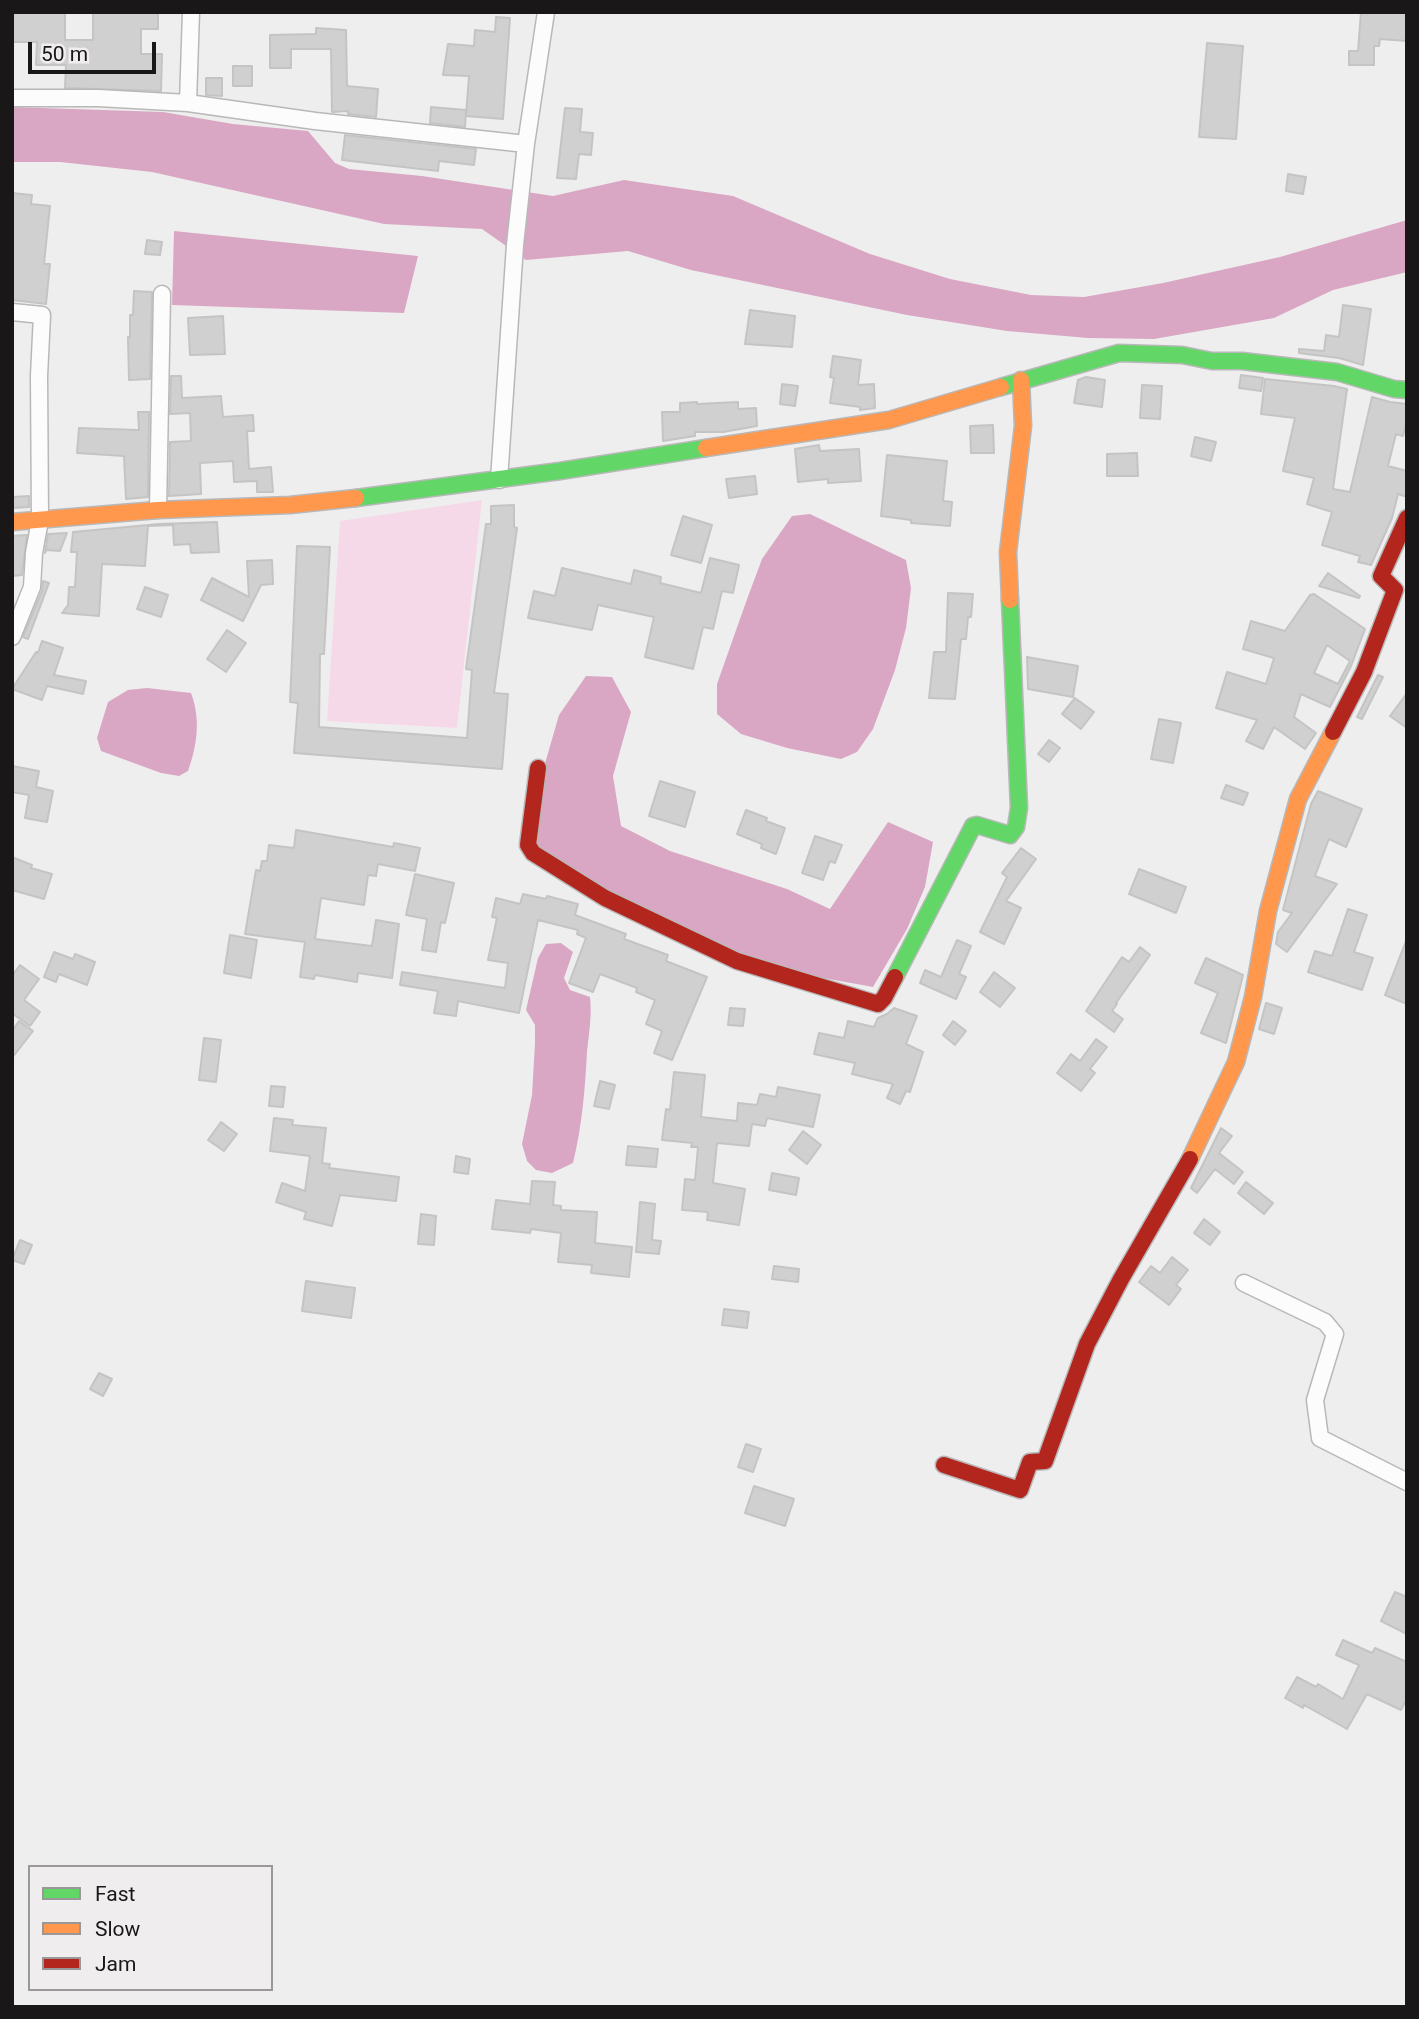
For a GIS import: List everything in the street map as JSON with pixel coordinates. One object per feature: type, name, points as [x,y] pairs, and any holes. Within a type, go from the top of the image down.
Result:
[{"type":"street","points":[[188,103],[191,12]]},
{"type":"street","points":[[499,480],[508,328],[526,144],[546,12]]},
{"type":"street","points":[[12,98],[98,98],[188,103],[315,121],[526,144]]},
{"type":"street","points":[[158,510],[162,294]]},
{"type":"street","points":[[12,312],[43,315],[39,376],[40,520],[32,587],[12,637]]},
{"type":"street","points":[[12,522],[158,510],[290,505],[499,480],[889,420],[1119,353],[1182,355],[1212,361],[1242,361],[1336,372],[1394,389],[1407,390]]},
{"type":"street","points":[[538,768],[528,834],[528,845],[533,853],[605,898],[737,961],[878,1004],[897,974],[973,826],[1010,835],[1014,833],[1016,825],[1018,808],[1008,552],[1023,426],[1021,380]]},
{"type":"street","points":[[944,1465],[1020,1490],[1030,1462],[1045,1461],[1087,1344],[1121,1279],[1185,1171],[1236,1062],[1253,997],[1268,911],[1298,799],[1364,672],[1395,590],[1381,576],[1407,518]]},
{"type":"street","points":[[1244,1283],[1325,1322],[1335,1334],[1315,1400],[1320,1438],[1407,1482]]},
{"type":"shaded area","points":[[12,107],[163,112],[233,124],[308,131],[335,163],[349,169],[422,176],[553,196],[624,180],[733,196],[870,254],[950,279],[1031,295],[1084,297],[1163,283],[1280,257],[1407,220],[1407,272],[1333,290],[1274,318],[1154,339],[1088,338],[1007,331],[907,315],[691,270],[628,251],[526,260],[482,229],[384,224],[152,172],[60,162],[12,162]]},
{"type":"shaded area","points":[[174,231],[418,256],[404,313],[172,305]]},
{"type":"shaded area","points":[[482,500],[457,728],[327,721],[340,521]]},
{"type":"shaded area","points":[[810,514],[906,560],[911,588],[906,628],[895,670],[873,729],[857,752],[841,759],[787,748],[741,734],[717,714],[717,684],[762,559],[792,516]]},
{"type":"shaded area","points":[[586,676],[612,677],[631,712],[613,776],[621,826],[670,851],[787,889],[830,909],[888,822],[933,842],[925,887],[907,929],[873,987],[807,975],[742,954],[619,900],[536,848],[542,774],[559,715]]},
{"type":"shaded area","points":[[147,688],[191,693],[196,713],[196,742],[188,771],[179,776],[161,773],[101,751],[97,738],[108,702],[128,690]]},
{"type":"shaded area","points":[[561,943],[573,952],[564,978],[570,990],[590,997],[590,1018],[583,1108],[573,1163],[552,1173],[536,1170],[527,1161],[522,1144],[532,1095],[535,1043],[535,1025],[526,1010],[538,958],[546,944]]},
{"type":"building","points":[[65,12],[65,40],[93,40],[93,12],[158,12],[158,29],[141,29],[141,54],[162,54],[161,91],[65,88],[66,65],[36,65],[37,42],[12,42],[12,13]]},
{"type":"building","points":[[1361,12],[1407,12],[1407,41],[1380,39],[1379,46],[1374,46],[1374,65],[1349,65],[1349,51],[1358,51]]},
{"type":"building","points":[[496,17],[510,18],[503,119],[466,116],[469,76],[443,75],[448,44],[474,46],[475,30],[495,32]]},
{"type":"building","points":[[316,28],[346,30],[347,86],[378,89],[376,117],[348,114],[348,111],[332,112],[331,49],[291,49],[291,68],[270,68],[270,35],[316,34]]},
{"type":"building","points":[[1207,43],[1243,46],[1236,139],[1199,137]]},
{"type":"building","points":[[233,66],[252,66],[252,86],[233,86]]},
{"type":"building","points":[[206,78],[222,78],[222,96],[206,95]]},
{"type":"building","points":[[431,107],[466,110],[465,127],[430,123]]},
{"type":"building","points":[[565,108],[582,109],[580,132],[593,133],[591,155],[579,154],[576,179],[557,178]]},
{"type":"building","points":[[345,135],[476,149],[474,165],[439,161],[438,171],[342,160]]},
{"type":"building","points":[[1288,174],[1306,177],[1303,194],[1286,191]]},
{"type":"building","points":[[12,193],[32,195],[31,204],[50,206],[44,264],[50,264],[46,304],[12,300]]},
{"type":"building","points":[[147,240],[162,242],[160,255],[145,254]]},
{"type":"building","points":[[134,291],[152,292],[150,379],[129,380],[128,337],[130,315],[133,315]]},
{"type":"building","points":[[1343,305],[1371,309],[1363,365],[1339,358],[1299,353],[1299,349],[1324,351],[1326,335],[1339,337]]},
{"type":"building","points":[[750,310],[795,316],[792,347],[745,344]]},
{"type":"building","points":[[223,316],[225,354],[190,355],[188,318]]},
{"type":"building","points":[[833,356],[861,360],[858,385],[874,384],[875,408],[860,410],[860,407],[830,403],[834,378],[830,377]]},
{"type":"building","points":[[1241,375],[1263,378],[1261,391],[1239,388]]},
{"type":"building","points":[[171,376],[181,376],[182,398],[221,396],[223,417],[253,415],[254,431],[247,431],[249,469],[271,467],[273,492],[257,492],[257,481],[234,482],[233,461],[200,463],[201,494],[169,496],[170,442],[191,441],[190,413],[170,414]]},
{"type":"building","points":[[1086,377],[1105,380],[1102,407],[1074,403],[1078,380]]},
{"type":"building","points":[[1265,379],[1347,389],[1333,489],[1350,492],[1372,397],[1407,404],[1403,436],[1396,434],[1388,466],[1407,471],[1407,497],[1398,494],[1392,518],[1371,565],[1358,562],[1360,556],[1322,545],[1332,512],[1307,504],[1314,478],[1283,471],[1295,418],[1261,414]]},
{"type":"building","points":[[782,384],[798,386],[795,406],[780,404]]},
{"type":"building","points":[[1142,385],[1162,386],[1160,419],[1140,418]]},
{"type":"building","points":[[738,402],[738,409],[756,408],[757,426],[723,432],[695,432],[695,436],[663,441],[662,412],[680,412],[680,403]]},
{"type":"building","points":[[138,412],[149,412],[148,497],[126,499],[124,456],[77,453],[79,428],[139,430]]},
{"type":"building","points":[[993,425],[994,453],[971,453],[970,426]]},
{"type":"building","points":[[1195,437],[1216,442],[1211,461],[1191,456]]},
{"type":"building","points":[[819,445],[820,451],[859,449],[861,481],[828,483],[828,479],[798,482],[795,449]]},
{"type":"building","points":[[1137,453],[1138,476],[1107,476],[1107,454]]},
{"type":"building","points":[[887,455],[947,461],[943,501],[952,502],[950,526],[911,523],[911,520],[881,516]]},
{"type":"building","points":[[755,476],[757,494],[729,498],[726,479]]},
{"type":"building","points":[[29,496],[29,507],[12,508],[12,497]]},
{"type":"building","points":[[514,505],[514,527],[517,528],[494,693],[508,694],[502,769],[294,753],[298,703],[290,702],[297,546],[330,547],[324,654],[320,654],[319,727],[467,738],[472,670],[466,669],[486,524],[491,524],[491,506]]},
{"type":"building","points":[[683,516],[712,525],[701,563],[671,555]]},
{"type":"building","points":[[217,522],[219,552],[191,553],[190,544],[174,545],[173,525],[148,526],[145,566],[102,564],[99,616],[62,613],[68,605],[69,587],[75,587],[77,552],[71,552],[73,532],[159,524]]},
{"type":"building","points":[[67,533],[60,551],[46,550],[45,553],[48,534]]},
{"type":"building","points":[[27,535],[22,575],[13,576],[12,536]]},
{"type":"building","points":[[710,558],[739,565],[733,593],[722,591],[713,629],[703,627],[693,669],[645,657],[654,617],[598,605],[592,630],[528,618],[534,591],[555,596],[562,568],[631,584],[634,570],[661,577],[660,583],[701,593]]},
{"type":"building","points":[[272,560],[273,584],[261,585],[243,621],[201,600],[212,578],[249,597],[247,561]]},
{"type":"building","points":[[1328,573],[1360,596],[1359,598],[1319,586]]},
{"type":"building","points":[[43,581],[49,583],[28,639],[23,637],[42,591]]},
{"type":"building","points":[[145,587],[168,595],[161,617],[137,609]]},
{"type":"building","points":[[948,593],[973,594],[971,617],[968,617],[966,639],[961,639],[955,699],[929,698],[934,652],[946,652]]},
{"type":"building","points":[[1314,594],[1365,629],[1351,666],[1330,707],[1301,694],[1294,717],[1316,733],[1305,749],[1274,727],[1263,749],[1246,741],[1257,720],[1216,708],[1227,672],[1266,684],[1274,658],[1243,649],[1251,621],[1285,631],[1310,595]],"holes":[[[1327,645],[1350,661],[1338,684],[1314,673]]]},
{"type":"building","points":[[227,630],[246,643],[226,672],[207,659]]},
{"type":"building","points":[[42,641],[63,648],[54,675],[86,681],[83,694],[47,686],[42,700],[12,689],[36,652],[38,653]]},
{"type":"building","points":[[1027,657],[1078,666],[1073,697],[1028,689]]},
{"type":"building","points":[[1378,675],[1383,677],[1362,719],[1357,717]]},
{"type":"building","points":[[1407,693],[1407,728],[1390,716]]},
{"type":"building","points":[[1075,698],[1094,712],[1081,729],[1062,714]]},
{"type":"building","points":[[1159,719],[1181,723],[1173,763],[1151,759]]},
{"type":"building","points":[[1049,740],[1060,748],[1049,762],[1038,754]]},
{"type":"building","points":[[12,766],[39,771],[36,787],[53,791],[47,822],[25,818],[29,795],[12,792]]},
{"type":"building","points":[[660,781],[695,792],[685,827],[649,816]]},
{"type":"building","points":[[1226,785],[1248,793],[1243,805],[1221,798]]},
{"type":"building","points":[[1318,791],[1362,809],[1346,847],[1329,839],[1315,876],[1337,884],[1287,952],[1276,944],[1278,932],[1292,913],[1283,910],[1311,804]]},
{"type":"building","points":[[746,810],[785,828],[776,854],[761,848],[762,844],[737,834]]},
{"type":"building","points":[[296,830],[393,847],[394,843],[420,848],[415,871],[378,864],[376,876],[368,875],[364,905],[321,898],[315,939],[372,946],[376,920],[399,924],[392,978],[358,973],[357,982],[315,975],[314,979],[300,977],[305,942],[245,934],[256,870],[260,871],[262,861],[267,861],[269,845],[294,848]]},
{"type":"building","points":[[815,836],[842,845],[835,863],[830,861],[823,880],[802,873]]},
{"type":"building","points":[[1021,848],[1036,859],[1006,901],[1021,908],[1004,944],[980,932],[1007,877],[1002,873]]},
{"type":"building","points":[[12,857],[32,865],[31,868],[52,874],[44,899],[12,890]]},
{"type":"building","points":[[1139,869],[1186,887],[1176,913],[1129,894]]},
{"type":"building","points":[[415,874],[454,883],[445,923],[441,922],[436,952],[422,950],[427,919],[406,915]]},
{"type":"building","points":[[523,894],[546,899],[547,896],[578,904],[575,915],[626,934],[624,939],[668,955],[666,961],[707,977],[672,1060],[654,1053],[662,1031],[646,1024],[655,1000],[636,992],[637,988],[600,974],[593,992],[569,983],[586,938],[577,934],[578,930],[538,920],[519,1013],[458,1001],[456,1016],[434,1013],[438,991],[400,985],[402,972],[505,988],[508,963],[488,960],[497,918],[492,917],[496,898],[520,904]]},
{"type":"building","points":[[1348,909],[1367,915],[1354,952],[1373,958],[1362,990],[1308,972],[1315,951],[1332,956]]},
{"type":"building","points":[[230,935],[257,940],[251,978],[224,973]]},
{"type":"building","points":[[957,940],[971,946],[959,974],[966,977],[956,999],[920,983],[925,970],[941,977]]},
{"type":"building","points":[[1407,941],[1407,1004],[1385,995]]},
{"type":"building","points":[[1140,947],[1150,955],[1112,1011],[1123,1019],[1114,1032],[1086,1011],[1122,957],[1129,962]]},
{"type":"building","points":[[54,952],[73,959],[75,954],[95,962],[87,985],[59,974],[56,982],[44,977]]},
{"type":"building","points":[[1206,958],[1243,975],[1226,1043],[1201,1033],[1218,993],[1195,983]]},
{"type":"building","points":[[20,965],[39,979],[24,1000],[40,1012],[30,1026],[13,1014],[12,1016],[12,976]]},
{"type":"building","points":[[994,972],[1015,988],[1000,1007],[980,992]]},
{"type":"building","points":[[1266,1003],[1282,1008],[1274,1034],[1259,1029]]},
{"type":"building","points":[[730,1008],[745,1009],[743,1026],[728,1025]]},
{"type":"building","points":[[894,1008],[917,1016],[906,1044],[923,1052],[910,1092],[906,1091],[900,1104],[887,1098],[893,1084],[852,1074],[855,1063],[814,1054],[819,1033],[844,1038],[848,1021],[874,1027],[878,1018]]},
{"type":"building","points":[[19,1021],[33,1031],[12,1058],[12,1031]]},
{"type":"building","points":[[953,1021],[966,1031],[955,1045],[943,1035]]},
{"type":"building","points":[[204,1038],[221,1040],[216,1082],[199,1080]]},
{"type":"building","points":[[1096,1039],[1107,1047],[1090,1069],[1095,1073],[1081,1091],[1057,1073],[1071,1054],[1080,1061]]},
{"type":"building","points":[[674,1072],[705,1075],[701,1117],[737,1121],[738,1103],[757,1105],[760,1094],[776,1097],[778,1087],[820,1095],[813,1127],[767,1118],[765,1126],[752,1124],[749,1146],[717,1143],[713,1183],[745,1189],[739,1225],[707,1220],[708,1212],[682,1210],[685,1179],[695,1180],[698,1147],[691,1147],[692,1143],[662,1140],[666,1109],[670,1110]]},
{"type":"building","points":[[600,1081],[615,1085],[609,1109],[594,1106]]},
{"type":"building","points":[[271,1086],[285,1087],[283,1107],[269,1106]]},
{"type":"building","points":[[274,1118],[293,1120],[292,1125],[326,1128],[322,1163],[330,1164],[329,1168],[399,1177],[396,1201],[340,1195],[332,1226],[304,1219],[306,1212],[276,1202],[282,1183],[305,1191],[310,1156],[270,1151]]},
{"type":"building","points":[[221,1122],[237,1134],[224,1151],[208,1140]]},
{"type":"building","points":[[1221,1128],[1232,1136],[1219,1153],[1243,1172],[1234,1184],[1215,1169],[1197,1193],[1191,1188]]},
{"type":"building","points":[[803,1131],[821,1145],[807,1164],[789,1150]]},
{"type":"building","points":[[628,1146],[658,1149],[656,1167],[626,1165]]},
{"type":"building","points":[[456,1156],[470,1159],[468,1174],[454,1172]]},
{"type":"building","points":[[772,1173],[799,1178],[796,1195],[769,1190]]},
{"type":"building","points":[[532,1181],[555,1182],[553,1205],[561,1206],[561,1210],[597,1212],[595,1243],[632,1247],[629,1277],[591,1273],[592,1265],[558,1262],[561,1233],[531,1229],[530,1233],[492,1229],[496,1200],[530,1204]]},
{"type":"building","points":[[1246,1182],[1273,1203],[1264,1214],[1238,1193]]},
{"type":"building","points":[[640,1202],[655,1204],[652,1240],[661,1241],[659,1254],[636,1252]]},
{"type":"building","points":[[421,1214],[436,1216],[434,1245],[418,1244]]},
{"type":"building","points":[[1204,1219],[1220,1232],[1210,1245],[1194,1233]]},
{"type":"building","points":[[20,1240],[32,1245],[24,1264],[12,1260]]},
{"type":"building","points":[[1172,1257],[1188,1270],[1176,1285],[1181,1289],[1169,1305],[1139,1282],[1151,1266],[1160,1273]]},
{"type":"building","points":[[774,1266],[799,1269],[798,1282],[772,1279]]},
{"type":"building","points":[[306,1281],[355,1288],[351,1318],[302,1311]]},
{"type":"building","points":[[724,1309],[749,1312],[747,1328],[722,1325]]},
{"type":"building","points":[[99,1373],[112,1379],[103,1396],[90,1389]]},
{"type":"building","points":[[746,1444],[761,1449],[753,1472],[738,1467]]},
{"type":"building","points":[[754,1486],[794,1499],[785,1526],[745,1513]]},
{"type":"building","points":[[1395,1592],[1407,1597],[1407,1634],[1381,1621]]},
{"type":"building","points":[[1343,1640],[1372,1653],[1375,1648],[1407,1662],[1407,1698],[1401,1710],[1367,1694],[1347,1729],[1304,1705],[1303,1708],[1285,1698],[1297,1677],[1316,1687],[1318,1684],[1343,1699],[1359,1665],[1336,1655]]},
{"type":"traffic: fast","points":[[1001,387],[1119,353],[1182,355],[1212,361],[1242,361],[1337,372],[1394,389],[1407,390]]},
{"type":"traffic: fast","points":[[356,498],[560,471],[706,448]]},
{"type":"traffic: fast","points":[[895,977],[973,826],[1010,835],[1016,827],[1019,808],[1010,600]]},
{"type":"traffic: slow","points":[[1010,600],[1008,552],[1023,426],[1021,380]]},
{"type":"traffic: slow","points":[[706,448],[889,420],[1001,387]]},
{"type":"traffic: slow","points":[[12,522],[158,510],[290,505],[356,498]]},
{"type":"traffic: slow","points":[[1190,1159],[1236,1062],[1253,997],[1268,911],[1298,799],[1333,732]]},
{"type":"traffic: jam","points":[[1333,732],[1364,672],[1395,590],[1381,576],[1407,518]]},
{"type":"traffic: jam","points":[[538,768],[528,845],[533,853],[605,898],[737,961],[878,1004],[895,977]]},
{"type":"traffic: jam","points":[[944,1465],[1020,1490],[1030,1462],[1045,1461],[1087,1344],[1190,1159]]}]
